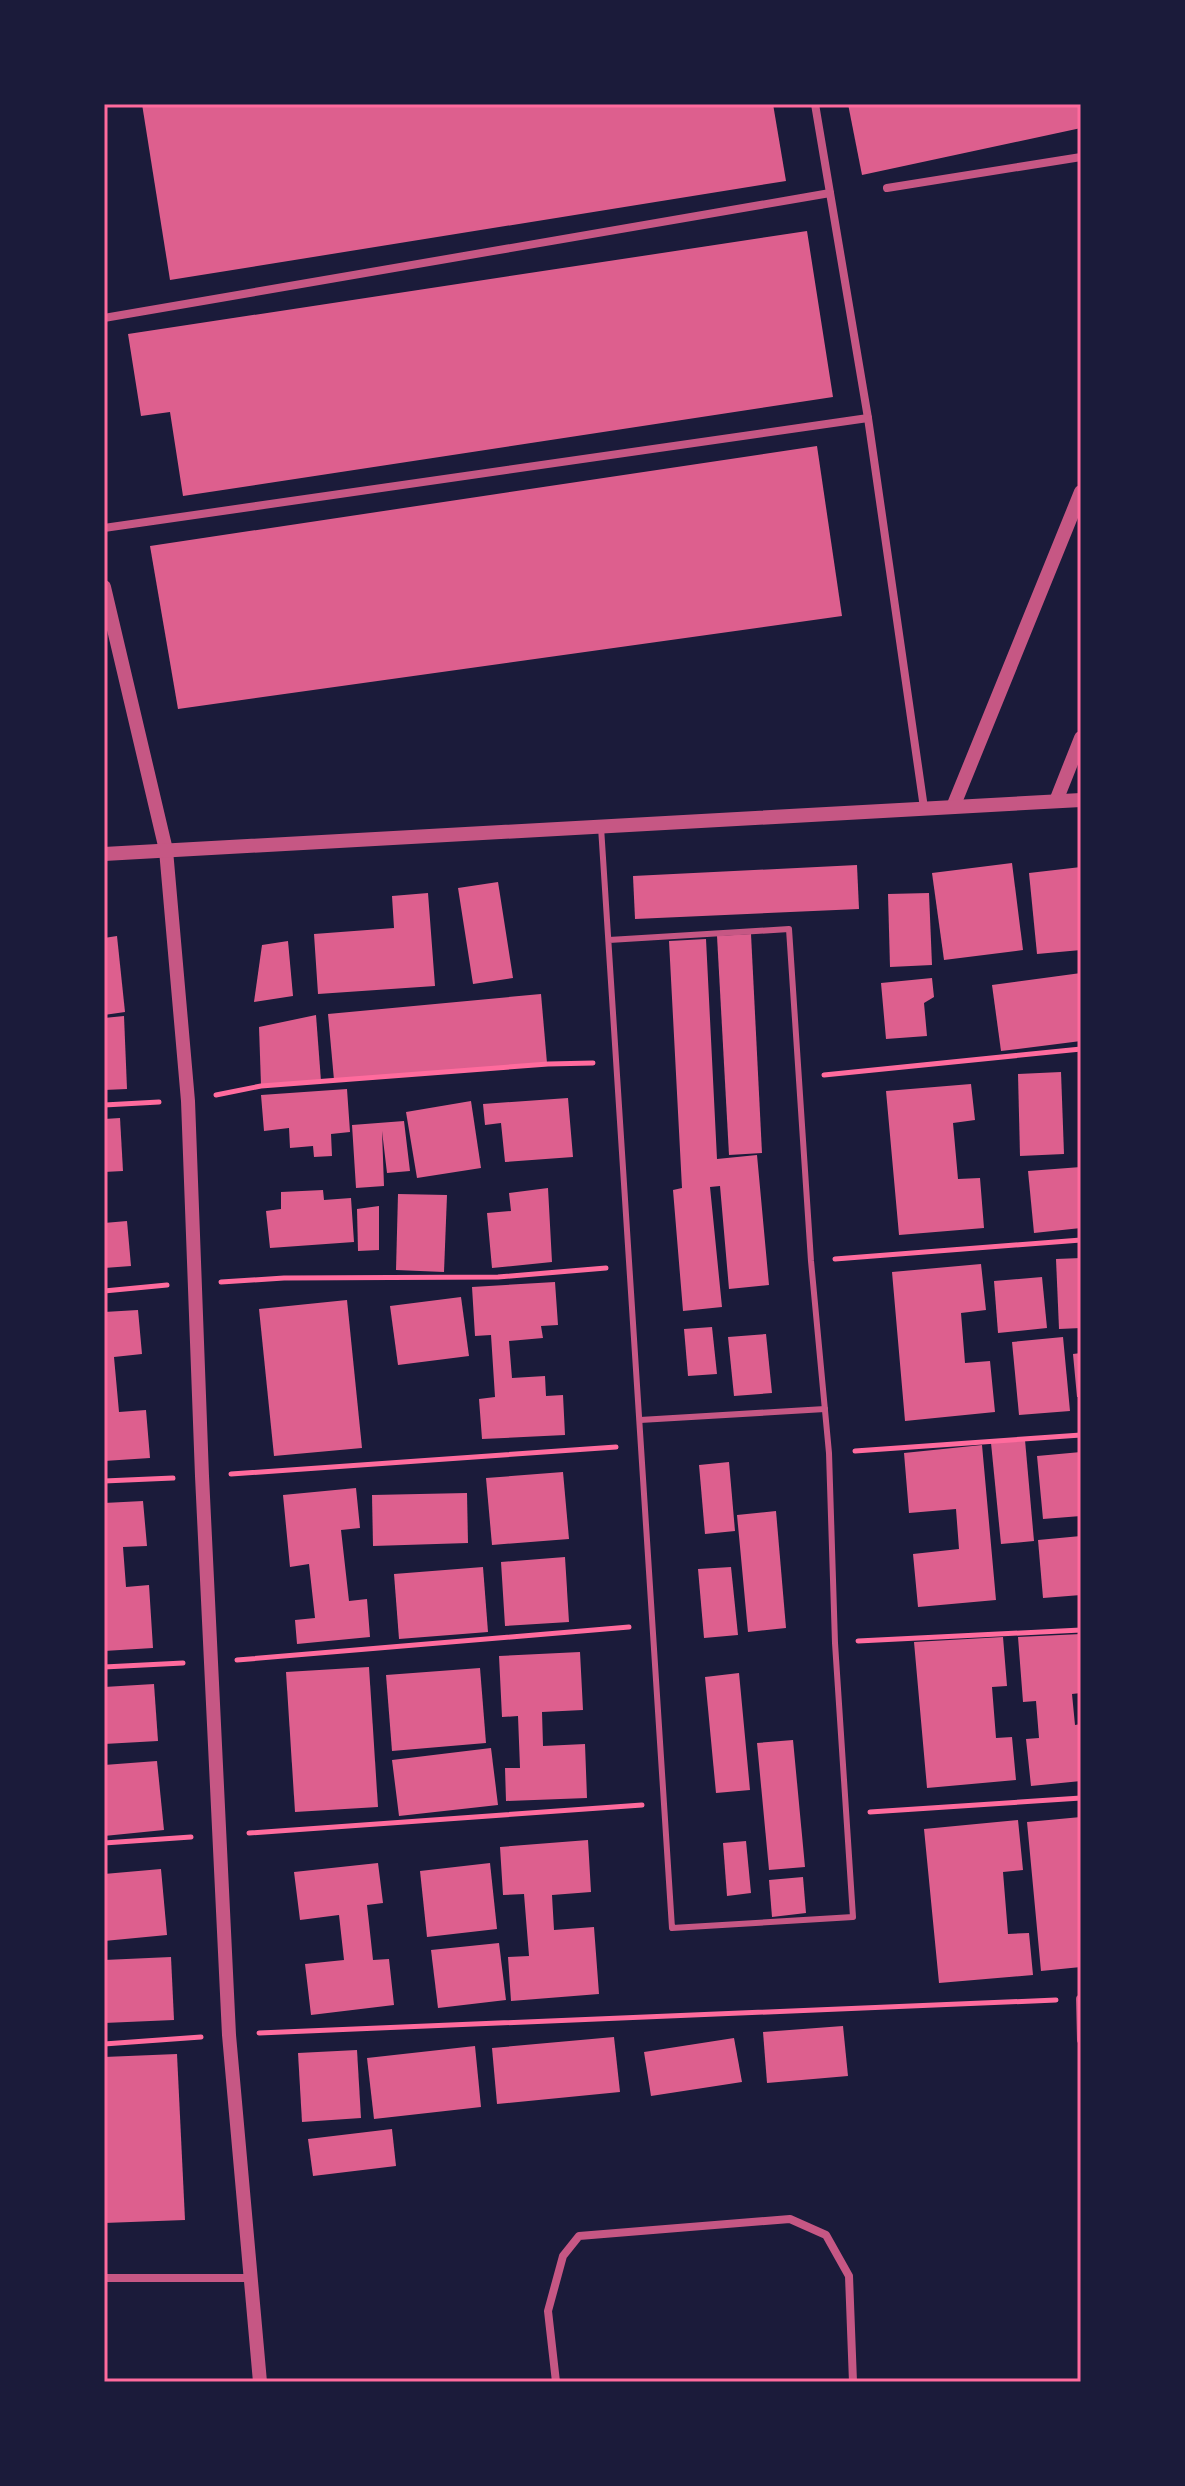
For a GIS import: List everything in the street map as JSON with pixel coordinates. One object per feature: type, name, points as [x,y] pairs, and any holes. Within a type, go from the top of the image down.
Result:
[{"type":"street","points":[[815,104],[868,418],[924,808]]},
{"type":"street","points":[[887,188],[1081,157]]},
{"type":"street","points":[[104,318],[830,193]]},
{"type":"street","points":[[104,528],[868,418]]},
{"type":"street","points":[[953,807],[1081,492]]},
{"type":"street","points":[[104,587],[166,850],[188,1101],[202,1476],[229,2035],[260,2382]]},
{"type":"street","points":[[1056,801],[1081,738]]},
{"type":"street","points":[[104,854],[1081,800]]},
{"type":"street","points":[[1080,1999],[1081,2040]]},
{"type":"street","points":[[556,2382],[548,2311],[563,2256],[579,2236],[790,2219],[826,2235],[849,2276],[853,2382]]},
{"type":"street","points":[[104,2278],[250,2278]]},
{"type":"lane","points":[[601,827],[672,1928],[853,1917],[835,1643],[829,1453],[811,1261],[789,929],[609,940]]},
{"type":"lane","points":[[640,1420],[825,1409]]},
{"type":"path","points":[[799,1077],[1081,1049]]},
{"type":"path","points":[[104,1105],[188,1101],[261,1086],[548,1064],[617,1062]]},
{"type":"path","points":[[811,1261],[1081,1240]]},
{"type":"path","points":[[104,1291],[284,1278],[498,1277],[631,1266]]},
{"type":"path","points":[[829,1453],[1081,1435]]},
{"type":"path","points":[[104,1481],[641,1445]]},
{"type":"path","points":[[104,1667],[211,1662],[653,1625]]},
{"type":"path","points":[[835,1643],[1081,1630]]},
{"type":"path","points":[[847,1813],[1081,1798]]},
{"type":"path","points":[[104,1843],[664,1803]]},
{"type":"path","points":[[104,2044],[229,2035],[1080,1999]]},
{"type":"building","points":[[142,104],[773,104],[786,181],[170,280]]},
{"type":"building","points":[[848,104],[1081,104],[1081,128],[862,175]]},
{"type":"building","points":[[807,231],[833,397],[183,496],[170,412],[141,416],[128,334]]},
{"type":"building","points":[[817,446],[842,616],[178,709],[150,546]]},
{"type":"building","points":[[1012,863],[1023,950],[944,960],[932,873]]},
{"type":"building","points":[[857,865],[859,909],[635,919],[633,876]]},
{"type":"building","points":[[1081,867],[1081,950],[1037,954],[1029,873]]},
{"type":"building","points":[[498,882],[513,978],[473,984],[458,888]]},
{"type":"building","points":[[428,893],[435,986],[318,994],[314,934],[394,928],[392,896]]},
{"type":"building","points":[[929,893],[932,965],[890,967],[888,894]]},
{"type":"building","points":[[751,934],[762,1153],[729,1155],[717,936]]},
{"type":"building","points":[[117,936],[125,1012],[104,1015],[104,938]]},
{"type":"building","points":[[706,939],[717,1159],[757,1155],[769,1285],[729,1289],[720,1186],[710,1187],[722,1307],[683,1311],[673,1190],[682,1188],[669,941]]},
{"type":"building","points":[[288,941],[293,996],[254,1002],[262,945]]},
{"type":"building","points":[[1081,973],[1081,1041],[1001,1051],[992,985]]},
{"type":"building","points":[[932,978],[934,997],[924,1003],[927,1036],[886,1039],[881,983]]},
{"type":"building","points":[[541,994],[547,1063],[334,1080],[328,1014]]},
{"type":"building","points":[[316,1015],[321,1081],[261,1085],[259,1027]]},
{"type":"building","points":[[124,1016],[127,1089],[104,1090],[104,1018]]},
{"type":"building","points":[[1061,1072],[1064,1154],[1020,1156],[1018,1074]]},
{"type":"building","points":[[971,1084],[975,1120],[953,1123],[958,1179],[980,1178],[984,1228],[899,1235],[886,1091]]},
{"type":"building","points":[[347,1089],[350,1132],[331,1134],[332,1156],[314,1157],[313,1146],[290,1148],[289,1128],[264,1131],[261,1095]]},
{"type":"building","points":[[568,1098],[573,1157],[505,1162],[501,1123],[485,1125],[483,1104]]},
{"type":"building","points":[[471,1101],[481,1168],[417,1178],[406,1112]]},
{"type":"building","points":[[120,1118],[123,1171],[104,1172],[104,1119]]},
{"type":"building","points":[[404,1121],[410,1171],[387,1173],[382,1131],[384,1186],[356,1188],[352,1125]]},
{"type":"building","points":[[1081,1167],[1081,1228],[1034,1233],[1028,1171]]},
{"type":"building","points":[[548,1188],[552,1262],[492,1268],[487,1213],[511,1211],[509,1193]]},
{"type":"building","points":[[323,1190],[324,1200],[351,1198],[354,1242],[270,1248],[266,1211],[281,1209],[281,1192]]},
{"type":"building","points":[[398,1194],[447,1195],[444,1272],[396,1270]]},
{"type":"building","points":[[379,1206],[379,1250],[358,1251],[357,1209]]},
{"type":"building","points":[[127,1221],[131,1266],[104,1268],[104,1223]]},
{"type":"building","points":[[1081,1258],[1081,1328],[1059,1329],[1056,1259]]},
{"type":"building","points":[[981,1264],[986,1310],[961,1313],[965,1363],[990,1361],[995,1412],[905,1421],[892,1272]]},
{"type":"building","points":[[1042,1277],[1047,1328],[998,1333],[994,1281]]},
{"type":"building","points":[[555,1282],[558,1325],[541,1326],[543,1338],[509,1341],[512,1378],[545,1376],[546,1396],[563,1395],[565,1435],[482,1439],[479,1399],[495,1397],[491,1335],[475,1336],[472,1287]]},
{"type":"building","points":[[461,1297],[469,1356],[398,1365],[390,1306]]},
{"type":"building","points":[[347,1300],[362,1448],[274,1456],[259,1309]]},
{"type":"building","points":[[138,1310],[142,1354],[114,1357],[119,1412],[146,1410],[150,1458],[104,1461],[104,1312]]},
{"type":"building","points":[[712,1327],[717,1374],[688,1376],[684,1329]]},
{"type":"building","points":[[766,1334],[772,1393],[734,1396],[728,1337]]},
{"type":"building","points":[[1063,1337],[1070,1411],[1019,1415],[1012,1342]]},
{"type":"building","points":[[1081,1353],[1081,1397],[1077,1397],[1073,1354]]},
{"type":"building","points":[[1025,1440],[1034,1541],[1001,1544],[991,1443]]},
{"type":"building","points":[[982,1445],[996,1600],[918,1607],[913,1554],[959,1549],[956,1509],[909,1513],[904,1453]]},
{"type":"building","points":[[1081,1452],[1081,1516],[1043,1519],[1037,1456]]},
{"type":"building","points":[[729,1462],[735,1531],[705,1534],[699,1465]]},
{"type":"building","points":[[563,1472],[569,1539],[492,1545],[486,1478]]},
{"type":"building","points":[[356,1488],[360,1528],[341,1530],[349,1601],[367,1599],[370,1637],[297,1644],[295,1620],[315,1618],[309,1564],[290,1567],[283,1495]]},
{"type":"building","points":[[467,1493],[468,1543],[373,1546],[372,1495]]},
{"type":"building","points":[[143,1501],[147,1546],[123,1547],[126,1587],[149,1585],[153,1648],[104,1651],[104,1503]]},
{"type":"building","points":[[776,1511],[786,1628],[748,1632],[737,1515]]},
{"type":"building","points":[[1081,1536],[1081,1595],[1043,1598],[1038,1540]]},
{"type":"building","points":[[565,1557],[569,1622],[505,1626],[501,1562]]},
{"type":"building","points":[[483,1567],[488,1632],[399,1639],[394,1574]]},
{"type":"building","points":[[731,1567],[738,1635],[704,1638],[698,1569]]},
{"type":"building","points":[[1081,1634],[1081,1693],[1072,1694],[1075,1725],[1081,1724],[1081,1781],[1031,1786],[1026,1739],[1039,1738],[1036,1701],[1023,1702],[1018,1637]]},
{"type":"building","points":[[1003,1637],[1007,1686],[992,1687],[996,1738],[1012,1737],[1016,1780],[927,1788],[914,1642]]},
{"type":"building","points":[[580,1652],[583,1710],[542,1712],[543,1746],[585,1744],[587,1798],[506,1801],[505,1768],[520,1768],[518,1716],[502,1717],[499,1656]]},
{"type":"building","points":[[369,1667],[378,1807],[295,1812],[286,1672]]},
{"type":"building","points":[[480,1668],[486,1743],[392,1751],[386,1675]]},
{"type":"building","points":[[739,1673],[750,1790],[716,1793],[705,1677]]},
{"type":"building","points":[[154,1684],[158,1741],[104,1744],[104,1687]]},
{"type":"building","points":[[793,1740],[805,1867],[769,1870],[757,1743]]},
{"type":"building","points":[[491,1748],[498,1805],[399,1816],[392,1760]]},
{"type":"building","points":[[157,1761],[164,1830],[104,1836],[104,1765]]},
{"type":"building","points":[[1081,1817],[1081,1967],[1041,1971],[1027,1822]]},
{"type":"building","points":[[1018,1820],[1023,1870],[1003,1872],[1008,1934],[1029,1933],[1033,1975],[939,1983],[924,1829]]},
{"type":"building","points":[[588,1840],[591,1892],[552,1895],[554,1930],[594,1927],[599,1994],[511,2001],[508,1957],[529,1956],[524,1894],[503,1895],[500,1847]]},
{"type":"building","points":[[746,1841],[751,1893],[727,1896],[723,1843]]},
{"type":"building","points":[[378,1863],[383,1903],[367,1905],[373,1960],[389,1959],[394,2005],[311,2015],[305,1964],[344,1960],[339,1915],[300,1920],[294,1872]]},
{"type":"building","points":[[490,1863],[497,1929],[427,1937],[420,1871]]},
{"type":"building","points":[[161,1869],[167,1935],[104,1941],[104,1874]]},
{"type":"building","points":[[803,1877],[806,1913],[772,1917],[769,1880]]},
{"type":"building","points":[[499,1943],[506,2000],[438,2008],[431,1950]]},
{"type":"building","points":[[171,1957],[174,2020],[104,2023],[104,1960]]},
{"type":"building","points":[[843,2026],[848,2076],[767,2083],[763,2032]]},
{"type":"building","points":[[614,2037],[620,2092],[497,2104],[492,2048]]},
{"type":"building","points":[[734,2038],[742,2082],[651,2096],[644,2052]]},
{"type":"building","points":[[475,2046],[481,2107],[374,2119],[367,2058]]},
{"type":"building","points":[[357,2050],[361,2118],[302,2122],[298,2053]]},
{"type":"building","points":[[177,2054],[185,2220],[104,2223],[104,2057]]},
{"type":"building","points":[[392,2129],[396,2166],[313,2176],[308,2139]]}]
